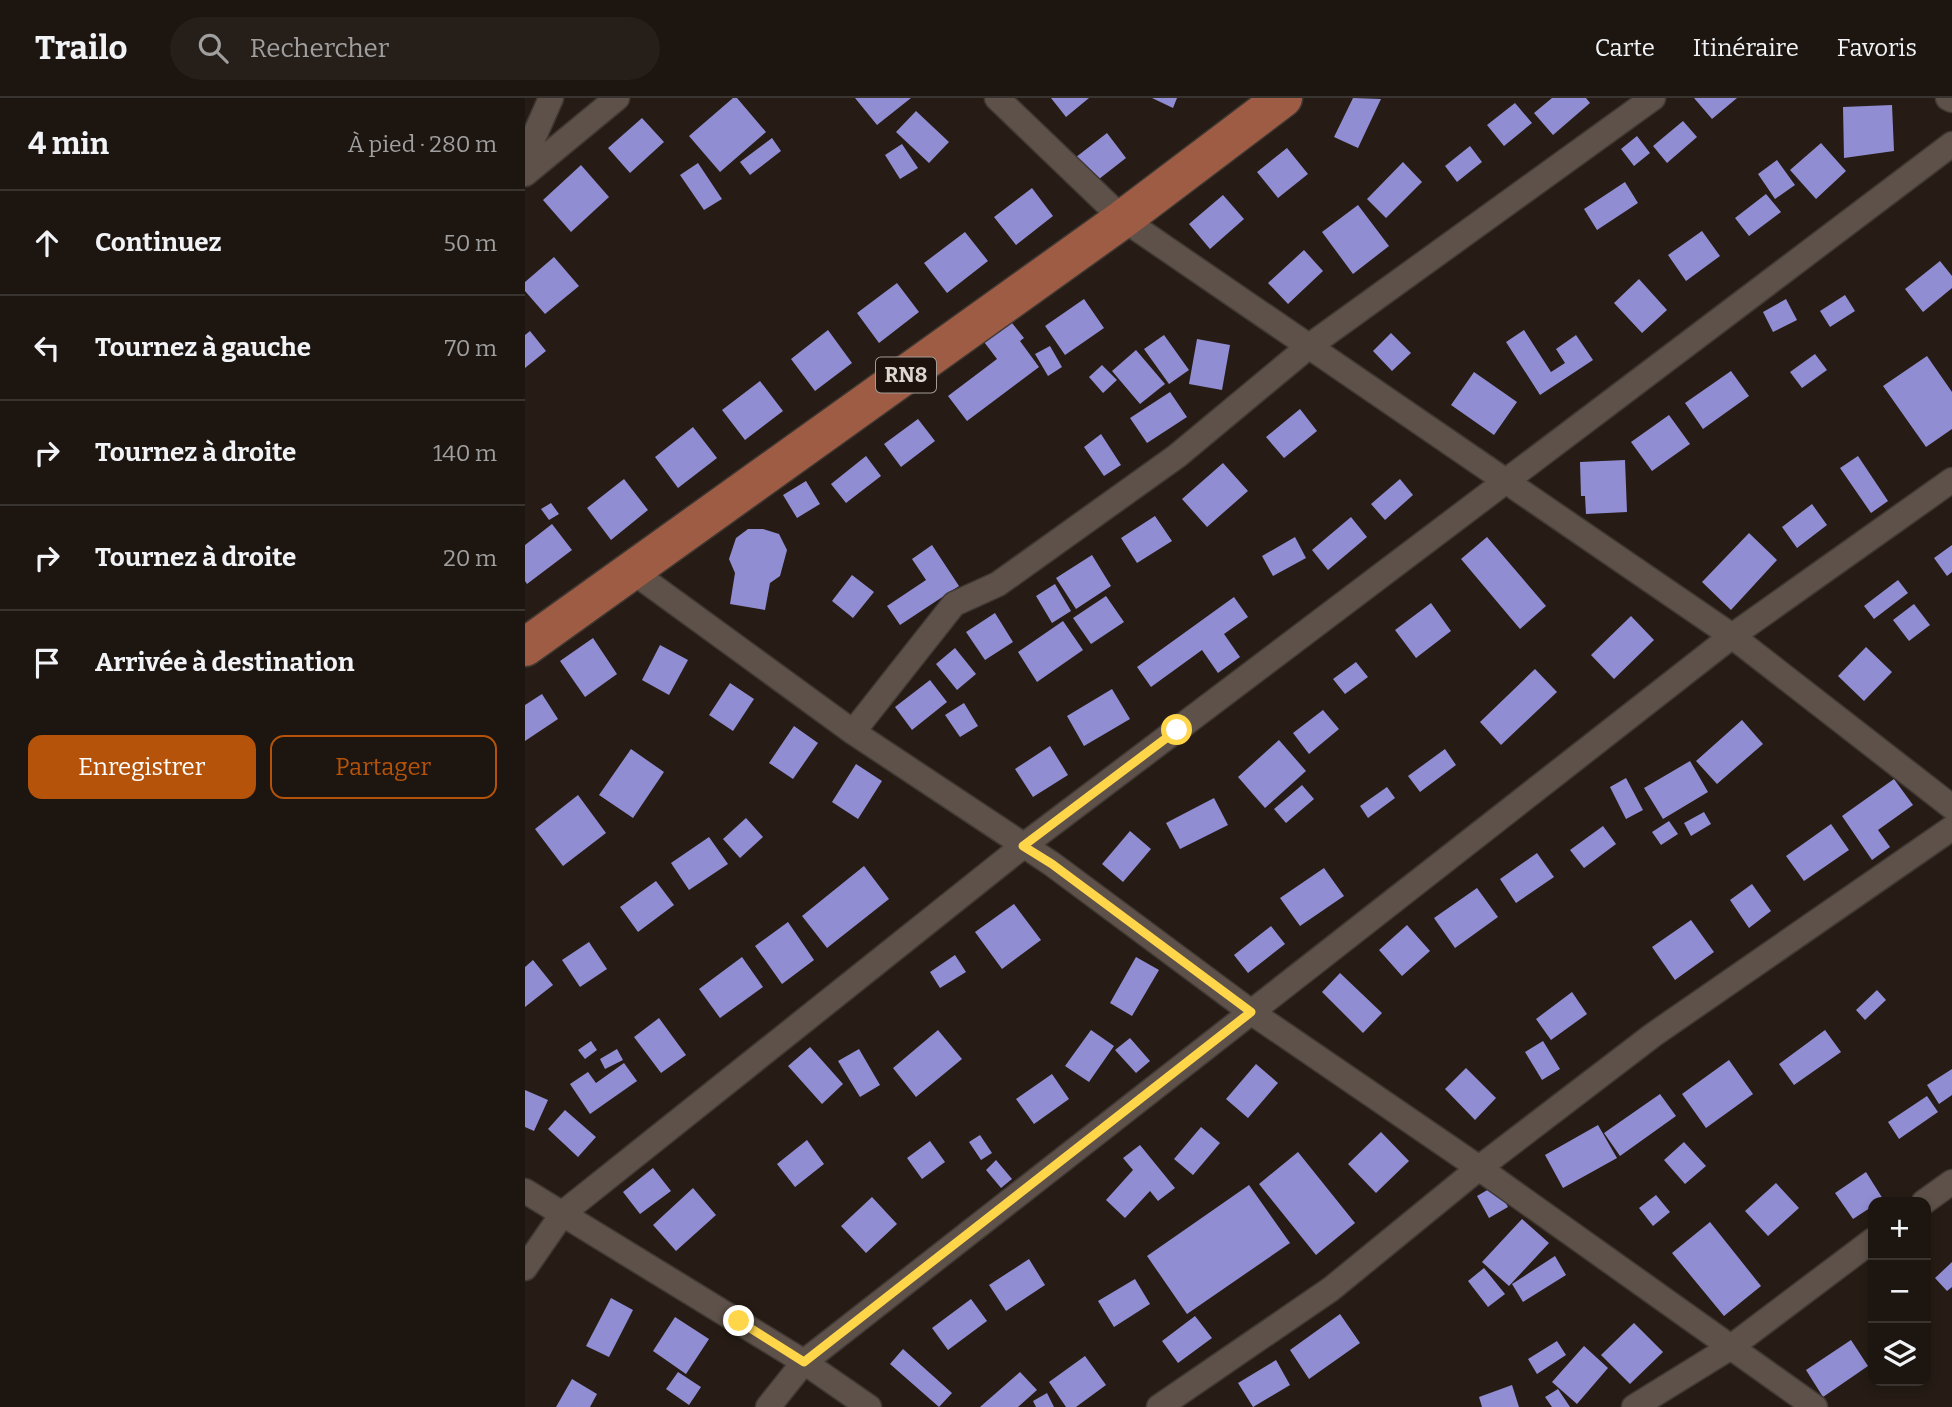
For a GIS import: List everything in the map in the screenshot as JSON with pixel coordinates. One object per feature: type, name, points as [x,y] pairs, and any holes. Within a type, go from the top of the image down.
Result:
[{"type":"main road","name":"RN8","points":[[525,648],[1123,219],[1283,98]]},
{"type":"street","points":[[525,158],[551,98]]},
{"type":"street","points":[[525,174],[617,98]]},
{"type":"street","points":[[997,98],[1123,219],[1732,636],[1952,807]]},
{"type":"street","points":[[853,732],[954,604],[998,583],[1177,456],[1308,347],[1653,98]]},
{"type":"street","points":[[525,1268],[563,1213],[1023,846],[1952,144]]},
{"type":"street","points":[[768,1407],[804,1362],[1251,1012],[1732,636],[1952,480]]},
{"type":"street","points":[[632,571],[853,732],[1052,864],[1251,1012],[1479,1168],[1815,1407]]},
{"type":"street","points":[[1159,1407],[1331,1289],[1479,1168],[1653,1035],[1952,828]]},
{"type":"street","points":[[1931,1197],[1952,1182]]},
{"type":"street","points":[[525,1191],[804,1362],[869,1407]]},
{"type":"street","points":[[1635,1407],[1731,1347],[1868,1244]]},
{"type":"building","points":[[733,98],[737,98],[766,132],[720,172],[689,136]]},
{"type":"building","points":[[855,98],[911,98],[877,125]]},
{"type":"building","points":[[1051,98],[1089,98],[1066,117]]},
{"type":"building","points":[[1152,98],[1177,98],[1173,108]]},
{"type":"building","points":[[1353,98],[1381,99],[1358,148],[1334,137]]},
{"type":"building","points":[[1552,98],[1586,98],[1590,103],[1553,135],[1534,113]]},
{"type":"building","points":[[1694,98],[1737,98],[1712,119]]},
{"type":"building","points":[[1515,103],[1532,123],[1504,146],[1487,125]]},
{"type":"building","points":[[1892,105],[1894,151],[1844,158],[1843,107]]},
{"type":"building","points":[[916,111],[949,142],[929,163],[896,132]]},
{"type":"building","points":[[642,118],[664,142],[630,173],[608,148]]},
{"type":"building","points":[[1683,121],[1697,137],[1667,163],[1653,146]]},
{"type":"building","points":[[1107,133],[1126,158],[1090,186],[1071,161]]},
{"type":"building","points":[[1637,136],[1650,153],[1634,166],[1621,149]]},
{"type":"building","points":[[772,138],[781,151],[750,175],[740,162]]},
{"type":"building","points":[[1821,143],[1846,171],[1816,199],[1790,170]]},
{"type":"building","points":[[902,144],[918,168],[900,179],[885,155]]},
{"type":"building","points":[[1470,146],[1482,162],[1457,182],[1445,166]]},
{"type":"building","points":[[1287,148],[1308,174],[1278,198],[1257,172]]},
{"type":"building","points":[[1777,160],[1795,185],[1775,199],[1758,174]]},
{"type":"building","points":[[1403,162],[1422,182],[1386,218],[1367,199]]},
{"type":"building","points":[[698,163],[722,199],[704,210],[680,175]]},
{"type":"building","points":[[581,165],[609,197],[571,232],[543,200]]},
{"type":"building","points":[[1625,182],[1638,203],[1597,230],[1584,209]]},
{"type":"building","points":[[1032,188],[1053,216],[1016,245],[994,217]]},
{"type":"building","points":[[1766,194],[1781,212],[1749,236],[1735,218]]},
{"type":"building","points":[[1223,195],[1244,219],[1210,249],[1189,224]]},
{"type":"building","points":[[1358,205],[1389,246],[1353,274],[1322,232]]},
{"type":"building","points":[[1702,231],[1720,256],[1686,281],[1668,255]]},
{"type":"building","points":[[965,232],[988,261],[947,293],[924,263]]},
{"type":"building","points":[[1304,250],[1323,271],[1288,304],[1268,283]]},
{"type":"building","points":[[554,257],[579,286],[545,314],[525,291],[525,282]]},
{"type":"building","points":[[1940,261],[1952,276],[1952,288],[1923,312],[1905,289]]},
{"type":"building","points":[[1639,279],[1667,310],[1642,333],[1614,303]]},
{"type":"building","points":[[897,283],[919,312],[879,343],[857,313]]},
{"type":"building","points":[[1845,295],[1855,311],[1830,327],[1820,311]]},
{"type":"building","points":[[1084,299],[1104,328],[1065,355],[1045,326]]},
{"type":"building","points":[[1786,299],[1797,320],[1773,332],[1763,312]]},
{"type":"building","points":[[1008,318],[1024,338],[1020,341],[1039,367],[967,421],[948,396],[997,359],[981,338]]},
{"type":"building","points":[[828,330],[852,363],[815,391],[791,359]]},
{"type":"building","points":[[1524,330],[1551,372],[1565,363],[1556,349],[1576,335],[1593,360],[1540,395],[1506,342]]},
{"type":"building","points":[[530,331],[546,351],[525,368],[525,335]]},
{"type":"building","points":[[1391,333],[1411,353],[1392,371],[1373,351]]},
{"type":"building","points":[[1164,335],[1189,370],[1169,384],[1144,349]]},
{"type":"building","points":[[1197,339],[1230,345],[1222,390],[1189,384]]},
{"type":"building","points":[[1050,346],[1062,367],[1048,376],[1035,354]]},
{"type":"building","points":[[1136,350],[1165,384],[1140,404],[1112,371]]},
{"type":"building","points":[[1815,354],[1827,370],[1802,388],[1790,372]]},
{"type":"building","points":[[1927,356],[1952,392],[1952,429],[1926,447],[1883,386]]},
{"type":"building","points":[[1102,365],[1117,380],[1103,393],[1089,377]]},
{"type":"building","points":[[1731,371],[1749,396],[1703,429],[1685,403]]},
{"type":"building","points":[[1474,372],[1517,402],[1494,435],[1451,405]]},
{"type":"building","points":[[760,381],[783,411],[745,440],[722,410]]},
{"type":"building","points":[[1170,392],[1187,417],[1147,443],[1130,418]]},
{"type":"building","points":[[1300,409],[1317,431],[1284,458],[1266,437]]},
{"type":"building","points":[[1669,415],[1690,444],[1652,471],[1631,442]]},
{"type":"building","points":[[918,419],[935,441],[901,467],[884,444]]},
{"type":"building","points":[[693,427],[717,458],[678,488],[655,457]]},
{"type":"building","points":[[1101,434],[1121,465],[1104,476],[1084,447]]},
{"type":"building","points":[[866,456],[881,476],[846,503],[831,484]]},
{"type":"building","points":[[1858,456],[1888,501],[1871,513],[1840,468]]},
{"type":"building","points":[[1625,460],[1627,512],[1586,514],[1585,496],[1581,496],[1580,462]]},
{"type":"building","points":[[1223,463],[1248,491],[1207,527],[1182,499]]},
{"type":"building","points":[[624,479],[648,510],[611,540],[587,508]]},
{"type":"building","points":[[1400,479],[1413,495],[1385,520],[1371,504]]},
{"type":"building","points":[[806,481],[820,504],[797,518],[783,495]]},
{"type":"building","points":[[551,503],[559,514],[549,520],[541,509]]},
{"type":"building","points":[[1812,504],[1827,525],[1797,548],[1782,527]]},
{"type":"building","points":[[1155,516],[1172,541],[1137,563],[1121,538]]},
{"type":"building","points":[[1351,517],[1367,537],[1328,570],[1312,550]]},
{"type":"building","points":[[552,524],[572,550],[527,584],[525,545]]},
{"type":"building","points":[[748,529],[763,529],[779,534],[787,550],[780,576],[770,583],[765,610],[730,604],[735,573],[729,559],[736,538]]},
{"type":"building","points":[[1749,533],[1777,560],[1731,610],[1702,582]]},
{"type":"building","points":[[1295,537],[1306,558],[1273,576],[1262,556]]},
{"type":"building","points":[[1487,537],[1546,606],[1520,629],[1461,559]]},
{"type":"building","points":[[932,545],[959,586],[900,625],[887,606],[926,580],[912,559]]},
{"type":"building","points":[[1952,545],[1952,572],[1947,576],[1934,558]]},
{"type":"building","points":[[1092,555],[1111,586],[1076,609],[1056,578]]},
{"type":"building","points":[[852,575],[874,592],[853,618],[832,601]]},
{"type":"building","points":[[1898,580],[1908,593],[1874,619],[1864,606]]},
{"type":"building","points":[[1055,584],[1071,611],[1052,623],[1036,596]]},
{"type":"building","points":[[1106,596],[1124,622],[1091,644],[1073,618]]},
{"type":"building","points":[[1234,597],[1248,617],[1224,634],[1240,657],[1218,673],[1202,650],[1151,687],[1137,667]]},
{"type":"building","points":[[1431,603],[1451,631],[1416,658],[1395,630]]},
{"type":"building","points":[[1914,604],[1930,625],[1909,641],[1893,620]]},
{"type":"building","points":[[995,613],[1013,642],[985,660],[966,632]]},
{"type":"building","points":[[1631,616],[1654,640],[1614,679],[1591,655]]},
{"type":"building","points":[[1063,621],[1083,650],[1037,682],[1018,652]]},
{"type":"building","points":[[593,638],[617,674],[585,697],[560,661]]},
{"type":"building","points":[[660,645],[688,660],[669,695],[642,680]]},
{"type":"building","points":[[1866,647],[1892,672],[1864,701],[1838,676]]},
{"type":"building","points":[[955,648],[976,674],[957,690],[936,664]]},
{"type":"building","points":[[1356,662],[1368,677],[1345,694],[1333,679]]},
{"type":"building","points":[[1535,669],[1557,692],[1501,745],[1480,722]]},
{"type":"building","points":[[930,680],[947,702],[912,730],[895,707]]},
{"type":"building","points":[[730,683],[754,699],[733,731],[709,715]]},
{"type":"building","points":[[1112,689],[1130,719],[1084,746],[1067,716]]},
{"type":"building","points":[[542,694],[558,719],[525,741],[525,705]]},
{"type":"building","points":[[964,703],[978,726],[960,737],[945,715]]},
{"type":"building","points":[[1323,710],[1339,729],[1309,754],[1293,733]]},
{"type":"building","points":[[1742,720],[1763,744],[1717,784],[1696,761]]},
{"type":"building","points":[[794,726],[818,743],[793,779],[769,763]]},
{"type":"building","points":[[1279,740],[1306,771],[1265,808],[1238,777]]},
{"type":"building","points":[[1050,746],[1068,775],[1033,797],[1015,769]]},
{"type":"building","points":[[631,749],[664,772],[633,818],[599,795]]},
{"type":"building","points":[[1445,749],[1456,765],[1420,792],[1408,776]]},
{"type":"building","points":[[1690,761],[1708,792],[1663,819],[1644,788]]},
{"type":"building","points":[[856,764],[882,781],[858,819],[832,802]]},
{"type":"building","points":[[1626,778],[1643,810],[1626,819],[1610,787]]},
{"type":"building","points":[[1894,779],[1913,805],[1878,830],[1890,847],[1872,860],[1842,816]]},
{"type":"building","points":[[1302,785],[1314,799],[1286,823],[1274,809]]},
{"type":"building","points":[[1387,787],[1395,798],[1368,818],[1360,806]]},
{"type":"building","points":[[578,795],[606,833],[563,866],[535,829]]},
{"type":"building","points":[[1214,798],[1228,825],[1180,849],[1166,823]]},
{"type":"building","points":[[1704,812],[1711,824],[1691,836],[1684,823]]},
{"type":"building","points":[[746,818],[763,837],[740,858],[723,839]]},
{"type":"building","points":[[1669,821],[1678,834],[1661,845],[1652,832]]},
{"type":"building","points":[[1831,824],[1849,850],[1804,881],[1786,856]]},
{"type":"building","points":[[1603,826],[1616,844],[1584,868],[1570,850]]},
{"type":"building","points":[[1130,831],[1151,849],[1123,882],[1102,864]]},
{"type":"building","points":[[709,837],[728,864],[689,890],[671,863]]},
{"type":"building","points":[[1537,853],[1554,877],[1516,903],[1500,879]]},
{"type":"building","points":[[864,866],[889,899],[827,948],[802,916]]},
{"type":"building","points":[[1324,868],[1344,896],[1300,926],[1280,898]]},
{"type":"building","points":[[656,881],[674,905],[638,932],[620,907]]},
{"type":"building","points":[[1752,884],[1771,911],[1749,928],[1730,900]]},
{"type":"building","points":[[1477,888],[1498,917],[1455,948],[1434,918]]},
{"type":"building","points":[[1014,904],[1041,940],[1002,969],[975,932]]},
{"type":"building","points":[[1691,920],[1714,952],[1675,980],[1652,947]]},
{"type":"building","points":[[788,922],[814,960],[782,984],[755,946]]},
{"type":"building","points":[[1407,925],[1430,951],[1402,976],[1379,950]]},
{"type":"building","points":[[1271,926],[1285,944],[1248,973],[1234,955]]},
{"type":"building","points":[[589,942],[607,969],[580,987],[562,960]]},
{"type":"building","points":[[955,955],[966,972],[940,988],[930,972]]},
{"type":"building","points":[[742,957],[763,987],[720,1018],[699,989]]},
{"type":"building","points":[[1136,957],[1159,970],[1132,1016],[1110,1003]]},
{"type":"building","points":[[533,960],[553,985],[525,1007],[525,967]]},
{"type":"building","points":[[1340,973],[1382,1013],[1363,1033],[1322,992]]},
{"type":"building","points":[[1877,990],[1886,1000],[1865,1020],[1856,1010]]},
{"type":"building","points":[[1572,992],[1587,1014],[1551,1040],[1536,1019]]},
{"type":"building","points":[[659,1018],[686,1055],[661,1073],[634,1037]]},
{"type":"building","points":[[938,1030],[962,1059],[916,1097],[893,1068]]},
{"type":"building","points":[[1091,1030],[1114,1046],[1089,1082],[1065,1066]]},
{"type":"building","points":[[1825,1030],[1841,1052],[1794,1085],[1779,1064]]},
{"type":"building","points":[[1130,1038],[1150,1061],[1136,1073],[1115,1050]]},
{"type":"building","points":[[591,1041],[597,1050],[585,1059],[578,1050]]},
{"type":"building","points":[[1543,1041],[1560,1069],[1542,1080],[1525,1052]]},
{"type":"building","points":[[810,1047],[843,1084],[822,1104],[788,1066]]},
{"type":"building","points":[[617,1049],[623,1060],[605,1069],[600,1059]]},
{"type":"building","points":[[859,1049],[880,1085],[860,1097],[838,1061]]},
{"type":"building","points":[[1729,1060],[1753,1094],[1706,1128],[1682,1094]]},
{"type":"building","points":[[624,1063],[637,1081],[590,1114],[570,1084],[588,1072],[596,1083]]},
{"type":"building","points":[[1256,1064],[1278,1083],[1248,1118],[1226,1099]]},
{"type":"building","points":[[1466,1068],[1496,1098],[1475,1120],[1445,1089]]},
{"type":"building","points":[[1952,1069],[1952,1095],[1939,1104],[1927,1085]]},
{"type":"building","points":[[1052,1074],[1069,1099],[1034,1124],[1016,1099]]},
{"type":"building","points":[[525,1090],[548,1100],[534,1131],[525,1127]]},
{"type":"building","points":[[1660,1094],[1676,1116],[1620,1156],[1604,1133]]},
{"type":"building","points":[[1927,1096],[1938,1112],[1899,1139],[1888,1122]]},
{"type":"building","points":[[565,1110],[596,1137],[578,1157],[548,1129]]},
{"type":"building","points":[[1598,1125],[1617,1158],[1563,1188],[1545,1155]]},
{"type":"building","points":[[1201,1127],[1220,1143],[1193,1175],[1174,1159]]},
{"type":"building","points":[[1381,1132],[1409,1161],[1376,1193],[1348,1164]]},
{"type":"building","points":[[980,1135],[992,1153],[981,1160],[969,1142]]},
{"type":"building","points":[[807,1140],[824,1164],[795,1187],[777,1164]]},
{"type":"building","points":[[930,1141],[945,1162],[922,1179],[907,1158]]},
{"type":"building","points":[[1684,1142],[1706,1166],[1685,1184],[1664,1160]]},
{"type":"building","points":[[1140,1145],[1175,1188],[1158,1201],[1150,1191],[1125,1218],[1106,1200],[1133,1170],[1123,1158]]},
{"type":"building","points":[[1298,1152],[1355,1223],[1316,1255],[1259,1184]]},
{"type":"building","points":[[996,1160],[1012,1179],[1001,1188],[986,1170]]},
{"type":"building","points":[[653,1168],[671,1191],[640,1214],[623,1192]]},
{"type":"building","points":[[1866,1172],[1882,1197],[1868,1197],[1868,1209],[1853,1219],[1835,1193]]},
{"type":"building","points":[[1776,1183],[1799,1208],[1768,1236],[1745,1211]]},
{"type":"building","points":[[1249,1185],[1290,1243],[1187,1314],[1147,1256]]},
{"type":"building","points":[[1496,1185],[1508,1207],[1489,1218],[1477,1196]]},
{"type":"building","points":[[693,1188],[716,1215],[676,1251],[653,1225]]},
{"type":"building","points":[[1656,1195],[1670,1212],[1653,1226],[1639,1208]]},
{"type":"building","points":[[872,1197],[897,1224],[866,1253],[841,1226]]},
{"type":"building","points":[[1522,1219],[1549,1243],[1509,1286],[1482,1262]]},
{"type":"building","points":[[1710,1222],[1761,1286],[1724,1316],[1672,1253]]},
{"type":"building","points":[[1555,1256],[1566,1275],[1523,1302],[1512,1284]]},
{"type":"building","points":[[1029,1259],[1045,1285],[1006,1311],[989,1285]]},
{"type":"building","points":[[1952,1262],[1952,1287],[1947,1291],[1935,1278]]},
{"type":"building","points":[[1484,1268],[1505,1294],[1488,1307],[1468,1281]]},
{"type":"building","points":[[1135,1279],[1150,1304],[1114,1327],[1098,1301]]},
{"type":"building","points":[[611,1298],[633,1310],[609,1357],[586,1346]]},
{"type":"building","points":[[971,1299],[987,1321],[948,1350],[932,1328]]},
{"type":"building","points":[[1340,1314],[1360,1343],[1309,1379],[1290,1350]]},
{"type":"building","points":[[1195,1316],[1212,1338],[1178,1363],[1162,1341]]},
{"type":"building","points":[[675,1317],[709,1339],[686,1374],[653,1351]]},
{"type":"building","points":[[1634,1323],[1663,1352],[1630,1384],[1601,1355]]},
{"type":"building","points":[[1851,1340],[1868,1366],[1823,1397],[1806,1370]]},
{"type":"building","points":[[1557,1341],[1566,1355],[1537,1374],[1528,1359]]},
{"type":"building","points":[[1584,1346],[1608,1368],[1577,1404],[1552,1382]]},
{"type":"building","points":[[903,1349],[952,1393],[939,1407],[890,1364]]},
{"type":"building","points":[[1085,1356],[1106,1385],[1076,1407],[1066,1407],[1049,1382]]},
{"type":"building","points":[[1276,1360],[1290,1385],[1253,1407],[1238,1383]]},
{"type":"building","points":[[678,1372],[701,1387],[689,1405],[666,1389]]},
{"type":"building","points":[[1020,1372],[1037,1390],[1018,1407],[980,1407]]},
{"type":"building","points":[[572,1379],[597,1394],[590,1407],[556,1407]]},
{"type":"building","points":[[1512,1385],[1519,1407],[1482,1407],[1479,1397]]},
{"type":"building","points":[[1558,1389],[1570,1407],[1552,1407],[1545,1397]]},
{"type":"building","points":[[1047,1393],[1054,1407],[1036,1407],[1033,1401]]},
{"type":"route","points":[[739,1321],[804,1362],[1251,1012],[1052,864],[1023,846],[1177,730]]}]
